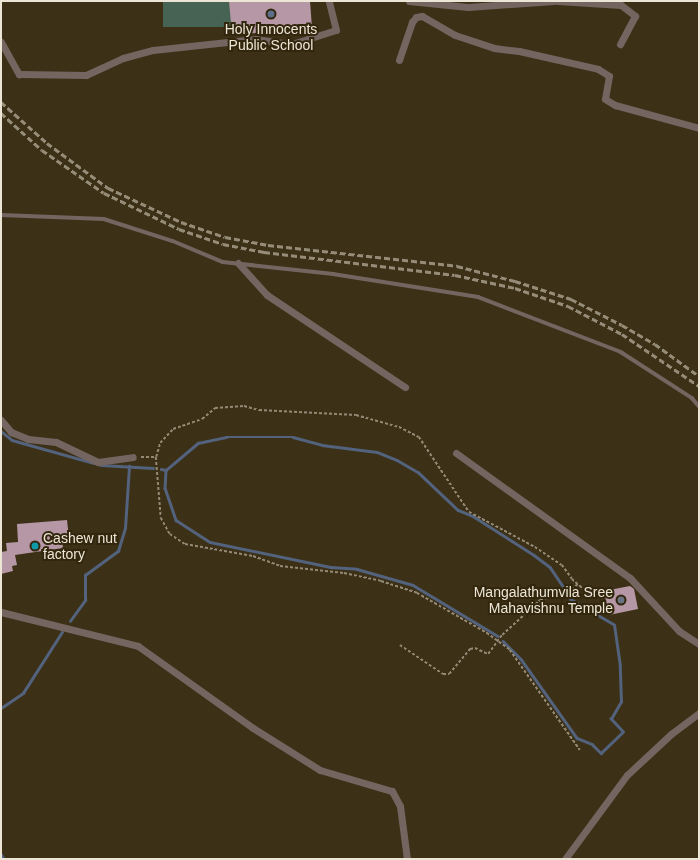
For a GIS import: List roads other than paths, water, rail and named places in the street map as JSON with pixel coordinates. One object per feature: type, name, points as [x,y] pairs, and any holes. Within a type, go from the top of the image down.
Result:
[{"type":"street","points":[[1,42],[19,74],[86,75],[123,58],[154,50],[255,39],[292,44],[336,30],[329,1]]},
{"type":"street","points":[[409,1],[468,7],[554,1]]},
{"type":"street","points":[[558,1],[621,5],[635,16],[620,44]]},
{"type":"street","points":[[399,60],[412,22],[416,17],[422,16],[455,35],[488,46],[598,69],[609,76],[605,99],[615,105],[699,128]]},
{"type":"street","points":[[238,264],[267,295],[405,387]]},
{"type":"street","points":[[1,420],[11,432],[28,439],[56,442],[98,462],[133,457]]},
{"type":"street","points":[[456,452],[630,578],[679,631],[699,644]]},
{"type":"street","points":[[1,612],[138,646],[253,728],[320,770],[392,791],[400,806],[407,859]]},
{"type":"street","points":[[565,859],[627,775],[671,734],[699,713]]},
{"type":"lane","points":[[1,215],[104,219],[173,241],[222,262],[333,274],[478,296],[621,352],[692,398],[699,406]]},
{"type":"waterway","points":[[1,431],[12,440],[94,463]]},
{"type":"waterway","points":[[166,470],[198,443],[226,437],[293,437],[322,445],[377,452],[397,460],[418,472],[458,510],[473,516],[534,555],[550,567],[564,588]]},
{"type":"waterway","points":[[101,465],[153,468]]},
{"type":"waterway","points":[[70,621],[85,600],[85,575],[118,551],[125,528],[129,466]]},
{"type":"waterway","points":[[161,469],[166,470],[165,488],[176,520],[210,542],[331,567],[357,569],[413,585],[498,636]]},
{"type":"waterway","points":[[503,641],[521,659],[577,738],[592,744],[601,753],[623,732],[611,719],[621,702],[620,666],[614,625],[571,600],[567,593]]},
{"type":"waterway","points":[[1,708],[23,693],[62,632]]},
{"type":"waterway","points":[[1,854],[4,859]]},
{"type":"railway","points":[[1,102],[47,143],[108,188],[181,222],[225,237],[268,245],[457,266],[515,281],[571,299],[622,325],[655,344],[699,376]]},
{"type":"railway","points":[[1,113],[42,150],[104,193],[179,229],[223,244],[264,252],[455,275],[515,288],[568,306],[622,334],[699,386]]},
{"type":"place","name":"Holy Innocents Public School","points":[[271,14]]},
{"type":"place","name":"Cashew nut factory","points":[[35,546]]},
{"type":"place","name":"Mangalathumvila Sree Mahavishnu Temple","points":[[621,600]]}]
